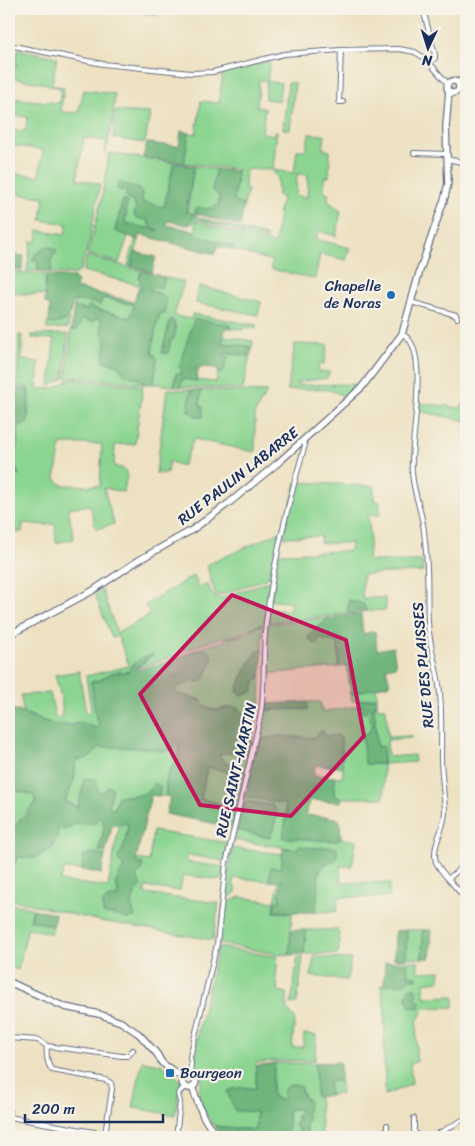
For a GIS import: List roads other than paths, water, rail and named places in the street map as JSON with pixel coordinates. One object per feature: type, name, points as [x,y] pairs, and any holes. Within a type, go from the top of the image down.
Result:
[{"type":"street","points":[[423,9],[435,55],[435,58],[430,63]]},
{"type":"street","points":[[9,45],[103,64],[191,73],[213,72],[284,54],[340,50],[399,49],[415,52],[430,63],[448,84],[447,87],[452,92],[459,88],[458,83]]},
{"type":"street","points":[[340,50],[339,102],[343,102]]},
{"type":"street","points":[[458,83],[466,76]]},
{"type":"street","points":[[448,84],[453,81],[458,83]]},
{"type":"street","name":"RUE PAULIN LABARRE","points":[[9,635],[88,594],[139,560],[192,530],[256,482],[362,387],[402,334],[445,197],[448,183],[448,114],[452,92]]},
{"type":"street","points":[[414,153],[447,157],[466,163]]},
{"type":"street","points":[[411,302],[456,315],[457,318]]},
{"type":"street","name":"RUE DES PLAISSES","points":[[402,334],[409,338],[413,344],[417,372],[418,400],[413,440],[412,472],[423,525],[427,566],[428,624],[439,683],[441,708],[441,762],[445,820],[435,858],[439,867],[466,900]]},
{"type":"street","name":"RUE SAINT-MARTIN","points":[[190,1073],[190,1057],[217,944],[226,862],[262,708],[265,634],[272,581],[282,528],[305,445],[302,442]]},
{"type":"street","points":[[449,878],[466,864]]},
{"type":"street","points":[[9,982],[59,1004],[99,1014],[121,1022],[140,1034],[162,1063],[169,1070],[183,1078]]},
{"type":"street","points":[[9,1038],[38,1040],[47,1046],[122,1056],[128,1056],[134,1050]]},
{"type":"street","points":[[9,1117],[105,1134],[112,1089],[111,1083],[106,1080],[52,1070],[46,1052],[47,1046]]},
{"type":"street","points":[[185,1086],[182,1082],[183,1078],[186,1074],[190,1073],[197,1080],[196,1084],[192,1087]]},
{"type":"street","points":[[185,1086],[192,1087]]},
{"type":"street","points":[[176,1137],[180,1102],[178,1094],[185,1086]]},
{"type":"street","points":[[192,1087],[203,1116],[216,1137]]},
{"type":"street","points":[[9,1107],[9,1112]]},
{"type":"street","points":[[414,1118],[414,1131],[418,1137]]},
{"type":"street","points":[[432,1137],[466,1118]]},
{"type":"street","points":[[387,1125],[387,1137]]},
{"type":"place","name":"Chapelle de Noras","points":[[391,295]]},
{"type":"place","name":"Bourgeon","points":[[170,1073]]}]
